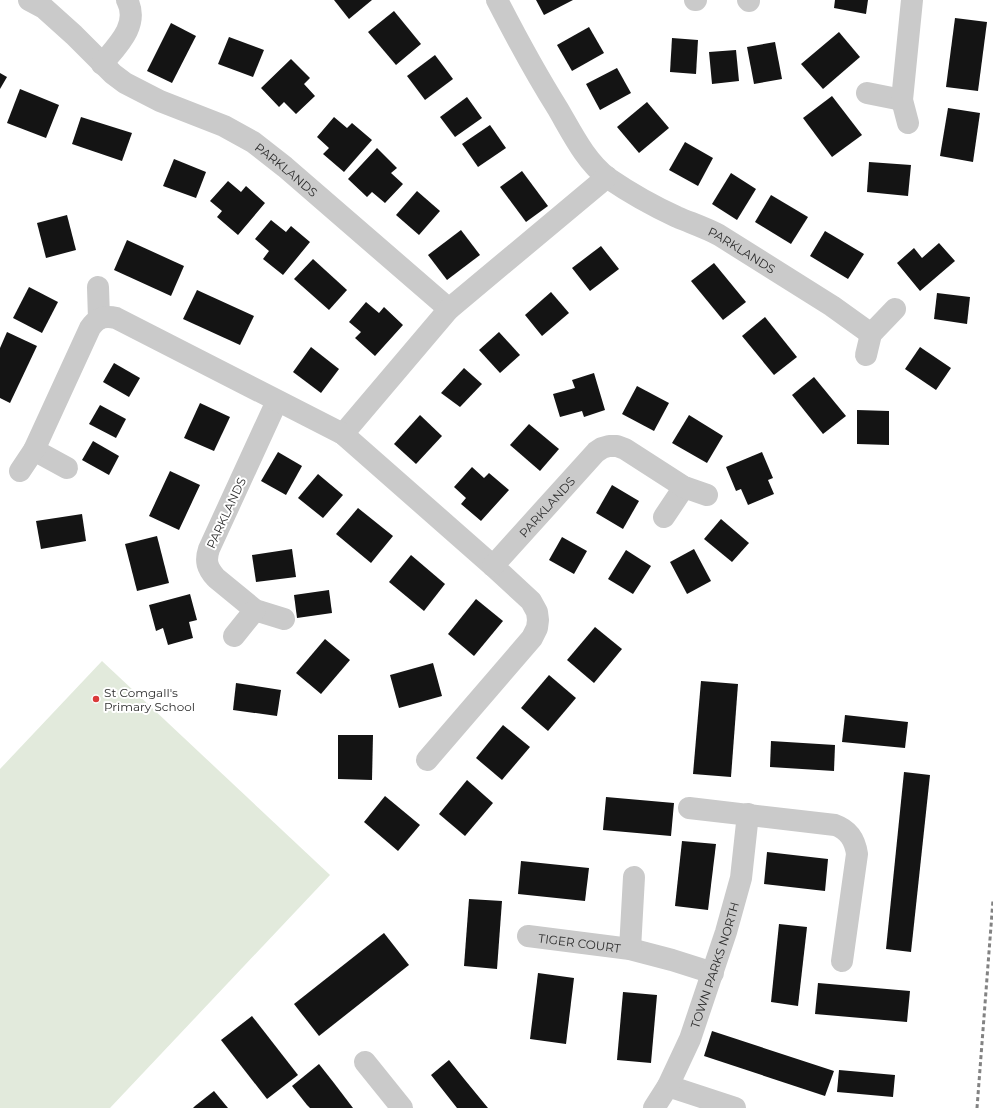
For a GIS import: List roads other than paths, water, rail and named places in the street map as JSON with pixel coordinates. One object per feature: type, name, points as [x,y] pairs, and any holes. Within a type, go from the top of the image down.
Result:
[{"type":"street","name":"PARKLANDS","points":[[30,0],[44,8],[74,34],[113,74],[137,90],[160,101],[224,126],[253,142],[280,163],[449,309]]},
{"type":"street","points":[[102,64],[119,44],[129,29],[131,13],[127,0]]},
{"type":"street","name":"PARKLANDS","points":[[497,0],[508,23],[575,138],[592,162],[607,177],[639,198],[719,235],[832,306],[871,334]]},
{"type":"street","points":[[908,123],[902,100],[912,0]]},
{"type":"street","points":[[867,93],[902,100]]},
{"type":"street","points":[[343,434],[449,309],[607,177]]},
{"type":"street","points":[[98,287],[99,319]]},
{"type":"street","points":[[866,356],[871,334],[894,309]]},
{"type":"street","points":[[20,471],[34,450],[90,328],[99,319],[105,316],[116,318],[343,434],[493,566],[533,605],[538,616],[536,631],[532,638],[427,760]]},
{"type":"street","name":"PARKLANDS","points":[[277,401],[206,558],[211,572],[255,610],[284,619]]},
{"type":"street","name":"PARKLANDS","points":[[493,566],[596,452],[602,448],[613,446],[626,449],[684,487],[707,495]]},
{"type":"street","points":[[34,450],[67,468]]},
{"type":"street","points":[[664,518],[684,487]]},
{"type":"street","points":[[234,636],[255,610]]},
{"type":"street","points":[[689,808],[835,825],[842,828],[851,837],[856,846],[857,854],[842,961]]},
{"type":"street","name":"TOWN PARKS NORTH","points":[[654,1108],[668,1086],[690,1039],[713,973],[741,878],[748,814]]},
{"type":"street","name":"TIGER COURT","points":[[630,949],[634,877]]},
{"type":"street","name":"TIGER COURT","points":[[528,936],[630,949],[713,973]]},
{"type":"street","points":[[365,1062],[402,1108]]},
{"type":"street","points":[[668,1086],[735,1108]]},
{"type":"railway","points":[[977,1108],[993,900]]},
{"type":"place","name":"St Comgall's Primary School","points":[[96,699]]}]
